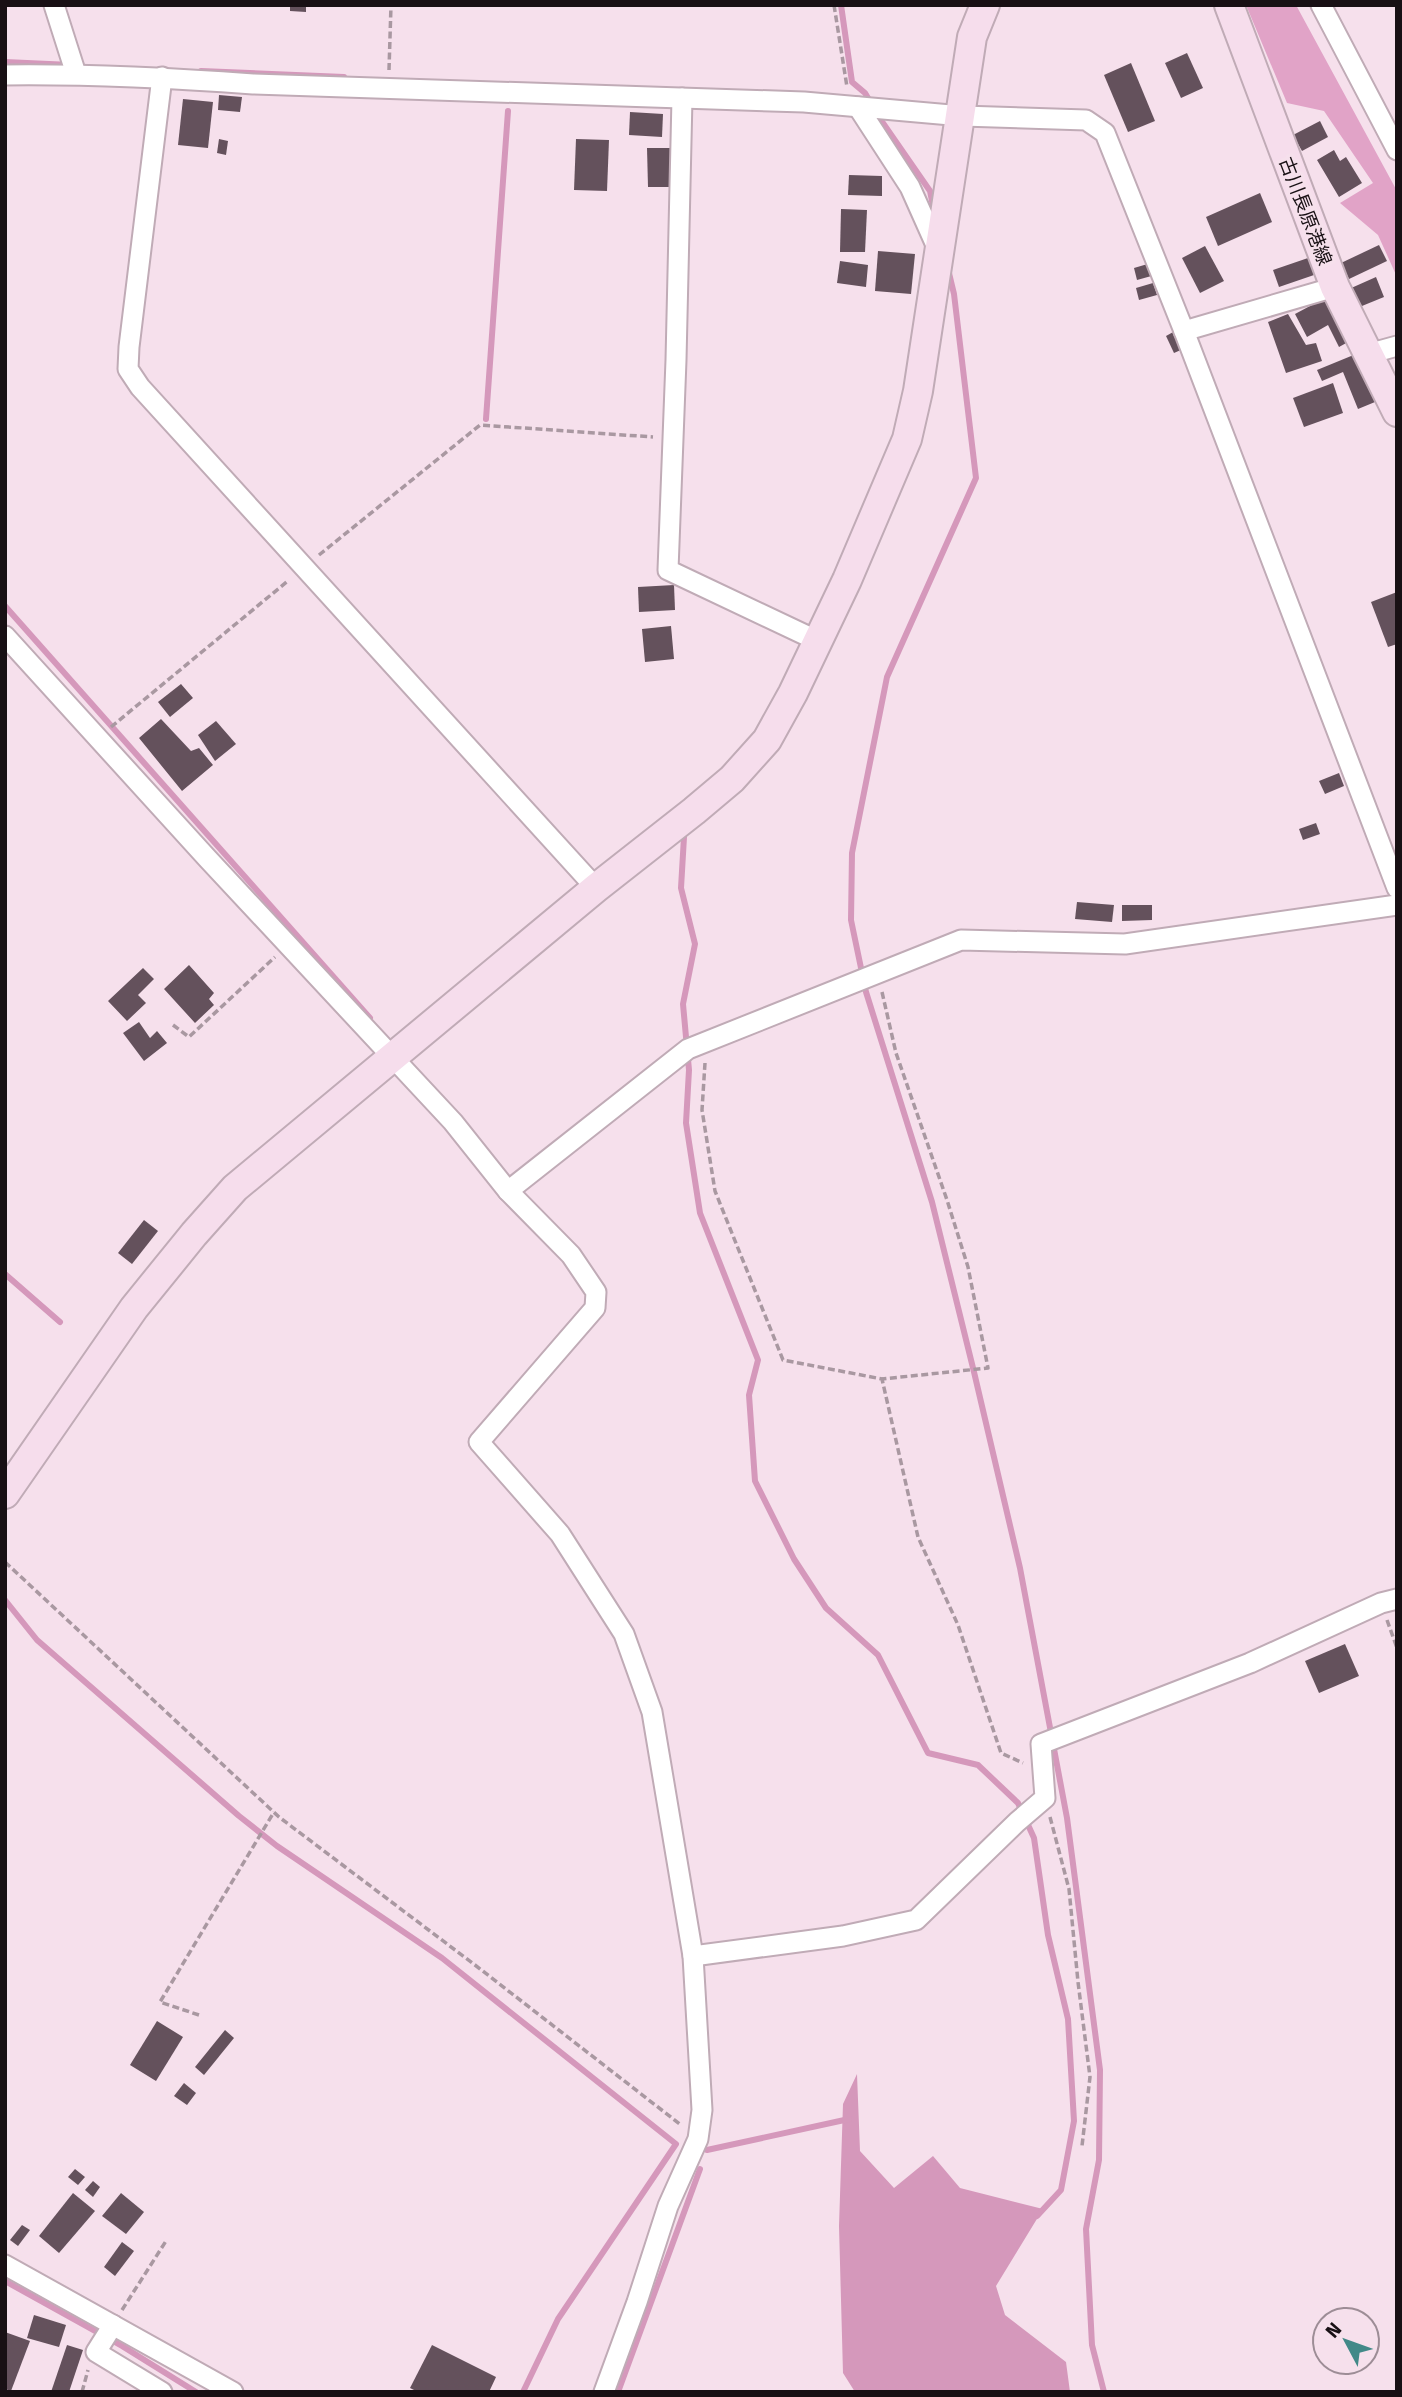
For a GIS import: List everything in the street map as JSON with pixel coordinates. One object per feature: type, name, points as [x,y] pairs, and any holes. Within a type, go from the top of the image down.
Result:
[{"type":"street","points":[[54,5],[76,74]]},
{"type":"street","points":[[5,1494],[134,1308],[235,1188],[596,888],[723,787],[767,740],[818,641],[907,439],[918,391],[972,37],[985,5]]},
{"type":"street","name":"古川長原港線","points":[[1229,5],[1335,287],[1397,412]]},
{"type":"street","points":[[1321,5],[1397,150]]},
{"type":"street","points":[[5,75],[76,74],[253,84],[682,98],[854,106],[962,116],[1086,120],[1105,133],[1184,331],[1397,888]]},
{"type":"street","points":[[162,77],[128,369],[140,387],[303,568],[596,888]]},
{"type":"street","points":[[682,98],[667,570],[818,641]]},
{"type":"street","points":[[854,106],[910,187],[940,253]]},
{"type":"street","points":[[1184,331],[1335,287]]},
{"type":"street","points":[[1368,354],[1397,346]]},
{"type":"street","points":[[5,635],[287,946],[453,1122],[508,1191],[571,1255],[596,1292],[595,1308],[480,1442],[560,1534],[624,1634],[652,1712],[693,1956],[702,2110],[698,2139],[667,2206],[637,2302],[604,2392]]},
{"type":"street","points":[[508,1191],[672,1061],[697,1046],[961,940],[1125,944],[1397,905]]},
{"type":"street","points":[[693,1956],[842,1936],[916,1920],[1045,1798],[1041,1744],[1226,1673],[1389,1601]]},
{"type":"street","points":[[5,2266],[233,2392]]},
{"type":"street","points":[[113,2325],[96,2352],[162,2392]]},
{"type":"path","points":[[389,89],[391,5]]},
{"type":"path","points":[[834,5],[854,106]]},
{"type":"path","points":[[98,738],[480,425],[673,439]]},
{"type":"path","points":[[173,1025],[189,1037],[287,946]]},
{"type":"path","points":[[697,1046],[702,1110],[715,1191],[783,1360],[882,1379],[988,1368],[968,1267],[873,976]]},
{"type":"path","points":[[882,1379],[918,1537],[958,1625],[1001,1753],[1043,1773]]},
{"type":"path","points":[[5,1562],[274,1812],[698,2139]]},
{"type":"path","points":[[1389,1601],[1397,1648]]},
{"type":"path","points":[[1045,1798],[1069,1889],[1090,2077],[1082,2147]]},
{"type":"path","points":[[199,2015],[160,2002],[274,1812]]},
{"type":"path","points":[[113,2325],[166,2241]]},
{"type":"shaded area","points":[[1246,5],[1296,5],[1397,191],[1397,277],[1378,235],[1340,203],[1373,183],[1324,111],[1287,103]]},
{"type":"shaded area","points":[[857,2074],[860,2151],[894,2188],[933,2156],[960,2188],[1043,2209],[996,2286],[1005,2315],[1066,2362],[1070,2392],[855,2392],[843,2373],[839,2226],[843,2104]]},
{"type":"building","points":[[290,5],[306,5],[306,12],[290,11]]},
{"type":"building","points":[[1187,53],[1203,88],[1181,98],[1165,63]]},
{"type":"building","points":[[1131,63],[1155,121],[1128,132],[1104,75]]},
{"type":"building","points":[[219,95],[242,97],[240,112],[218,110]]},
{"type":"building","points":[[183,99],[213,102],[208,148],[178,145]]},
{"type":"building","points":[[630,112],[663,114],[662,137],[629,135]]},
{"type":"building","points":[[1320,121],[1328,137],[1302,151],[1293,135]]},
{"type":"building","points":[[219,139],[228,141],[226,155],[217,153]]},
{"type":"building","points":[[576,139],[609,140],[607,191],[574,190]]},
{"type":"building","points":[[647,148],[670,148],[671,187],[648,187]]},
{"type":"building","points":[[1334,150],[1340,161],[1346,157],[1362,183],[1339,197],[1317,160]]},
{"type":"building","points":[[849,175],[882,176],[882,196],[848,195]]},
{"type":"building","points":[[1260,193],[1272,222],[1218,246],[1206,217]]},
{"type":"building","points":[[841,209],[867,210],[865,252],[840,252]]},
{"type":"building","points":[[1379,245],[1387,261],[1349,279],[1341,263]]},
{"type":"building","points":[[1205,246],[1224,281],[1200,293],[1182,258]]},
{"type":"building","points":[[878,251],[915,254],[911,294],[875,291]]},
{"type":"building","points":[[1308,258],[1314,275],[1279,287],[1273,270]]},
{"type":"building","points":[[840,261],[868,265],[866,287],[837,283]]},
{"type":"building","points":[[1151,263],[1155,275],[1137,280],[1134,268]]},
{"type":"building","points":[[1376,277],[1384,297],[1357,308],[1349,289]]},
{"type":"building","points":[[1153,283],[1157,295],[1139,300],[1136,288]]},
{"type":"building","points":[[1325,298],[1348,342],[1339,347],[1328,325],[1307,337],[1295,314]]},
{"type":"building","points":[[1288,314],[1306,345],[1316,343],[1322,361],[1286,373],[1268,322]]},
{"type":"building","points":[[1175,331],[1183,349],[1174,353],[1166,336]]},
{"type":"building","points":[[1356,354],[1375,402],[1358,409],[1343,372],[1322,381],[1317,370]]},
{"type":"building","points":[[1333,383],[1343,413],[1304,427],[1293,398]]},
{"type":"building","points":[[674,585],[675,610],[639,612],[638,587]]},
{"type":"building","points":[[1397,592],[1397,644],[1388,647],[1371,602]]},
{"type":"building","points":[[671,626],[674,659],[645,662],[642,629]]},
{"type":"building","points":[[181,684],[193,698],[170,717],[158,702]]},
{"type":"building","points":[[161,719],[191,751],[199,748],[213,765],[182,791],[139,738]]},
{"type":"building","points":[[216,721],[236,744],[215,761],[198,735]]},
{"type":"building","points":[[1339,773],[1344,786],[1325,794],[1319,781]]},
{"type":"building","points":[[1316,823],[1320,834],[1303,840],[1299,829]]},
{"type":"building","points":[[1077,902],[1114,905],[1112,922],[1075,919]]},
{"type":"building","points":[[1122,905],[1152,905],[1152,920],[1122,921]]},
{"type":"building","points":[[189,965],[214,993],[209,999],[214,1005],[195,1023],[164,989]]},
{"type":"building","points":[[143,968],[154,979],[138,995],[146,1003],[127,1021],[108,1001]]},
{"type":"building","points":[[139,1022],[150,1038],[157,1031],[167,1043],[144,1061],[123,1033]]},
{"type":"building","points":[[144,1220],[158,1231],[132,1264],[118,1253]]},
{"type":"building","points":[[1345,1644],[1359,1676],[1319,1693],[1305,1661]]},
{"type":"building","points":[[157,2021],[183,2037],[156,2081],[130,2065]]},
{"type":"building","points":[[225,2030],[234,2038],[204,2075],[195,2067]]},
{"type":"building","points":[[184,2083],[196,2093],[187,2105],[174,2096]]},
{"type":"building","points":[[75,2169],[85,2177],[78,2185],[68,2177]]},
{"type":"building","points":[[93,2181],[100,2187],[93,2197],[85,2190]]},
{"type":"building","points":[[73,2193],[95,2211],[59,2253],[39,2236]]},
{"type":"building","points":[[121,2193],[144,2212],[126,2234],[102,2216]]},
{"type":"building","points":[[22,2225],[30,2230],[18,2246],[10,2240]]},
{"type":"building","points":[[122,2242],[134,2251],[115,2276],[104,2267]]},
{"type":"building","points":[[34,2315],[66,2325],[59,2347],[27,2338]]},
{"type":"building","points":[[5,2332],[30,2341],[11,2391],[5,2389]]},
{"type":"building","points":[[67,2345],[83,2350],[69,2392],[51,2392]]},
{"type":"building","points":[[432,2345],[496,2377],[489,2392],[418,2392],[410,2388]]},
{"type":"waterway","points":[[841,5],[852,82],[865,93],[871,103]]},
{"type":"waterway","points":[[5,62],[71,65]]},
{"type":"waterway","points":[[201,71],[344,77]]},
{"type":"waterway","points":[[486,419],[508,111]]},
{"type":"waterway","points":[[876,113],[930,191],[934,211]]},
{"type":"waterway","points":[[948,269],[954,294],[976,478],[887,677],[852,853],[851,920],[866,992],[932,1202],[974,1372],[1020,1568],[1067,1818],[1100,2070],[1099,2160],[1086,2229],[1092,2345],[1104,2392]]},
{"type":"waterway","points":[[5,606],[370,1018]]},
{"type":"waterway","points":[[684,837],[681,888],[695,944],[683,1004],[689,1070],[686,1123],[700,1213],[758,1360],[749,1395],[755,1481],[794,1559],[826,1608],[878,1655],[928,1753],[978,1765],[1018,1803],[1034,1838],[1048,1935],[1068,2019],[1074,2121],[1061,2190],[1037,2216]]},
{"type":"waterway","points":[[5,1274],[60,1322]]},
{"type":"waterway","points":[[5,1600],[37,1640],[239,1816],[277,1846],[442,1958],[676,2144],[558,2319],[523,2392]]},
{"type":"waterway","points":[[707,2150],[849,2119]]},
{"type":"waterway","points":[[618,2392],[700,2169]]},
{"type":"waterway","points":[[5,2281],[122,2346],[196,2392]]}]
